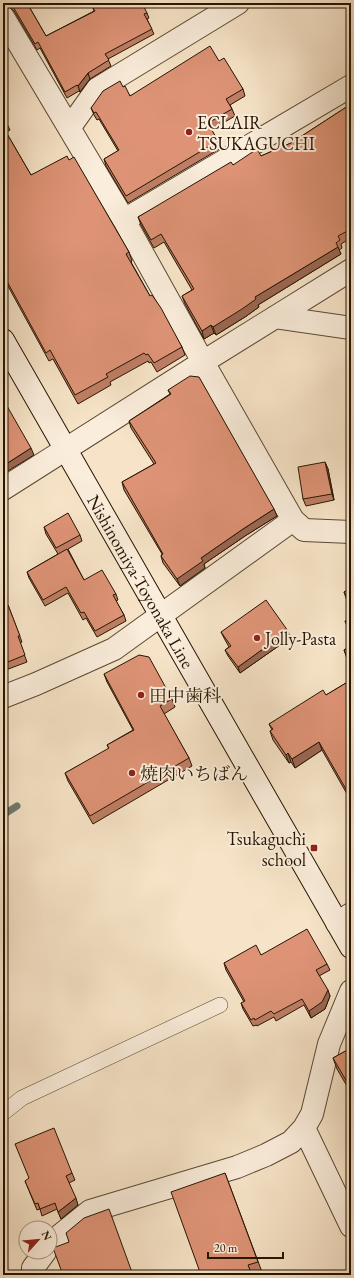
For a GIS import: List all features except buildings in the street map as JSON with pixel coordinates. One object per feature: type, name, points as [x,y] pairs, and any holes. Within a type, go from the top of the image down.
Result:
[{"type":"street","points":[[70,127],[97,89],[238,3]]},
{"type":"street","points":[[3,17],[70,127],[124,220],[293,520],[304,530],[351,532]]},
{"type":"street","points":[[124,220],[351,86]]},
{"type":"street","points":[[3,489],[351,270]]},
{"type":"street","points":[[275,318],[351,328]]},
{"type":"street","name":"Nishinomiya-Toyonaka Line","points":[[3,340],[161,616],[344,918],[351,947]]},
{"type":"street","points":[[3,697],[114,649],[293,520]]},
{"type":"street","points":[[58,1237],[90,1211],[237,1167],[284,1147],[292,1142],[304,1128],[312,1114],[329,1044],[351,991]]},
{"type":"street","points":[[304,1128],[351,1226]]},
{"type":"street","points":[[35,1275],[33,1268],[39,1260]]},
{"type":"lane","points":[[3,1113],[22,1098],[220,1005]]},
{"type":"waterway","points":[[3,815],[17,806]]},
{"type":"place","name":"ECLAIR TSUKAGUCHI","points":[[189,132]]},
{"type":"place","name":"Jolly-Pasta","points":[[257,638]]},
{"type":"place","name":"田中歯科","points":[[141,695]]},
{"type":"place","name":"焼肉いちばん","points":[[132,773]]},
{"type":"place","name":"Tsukaguchi school","points":[[314,848]]}]
